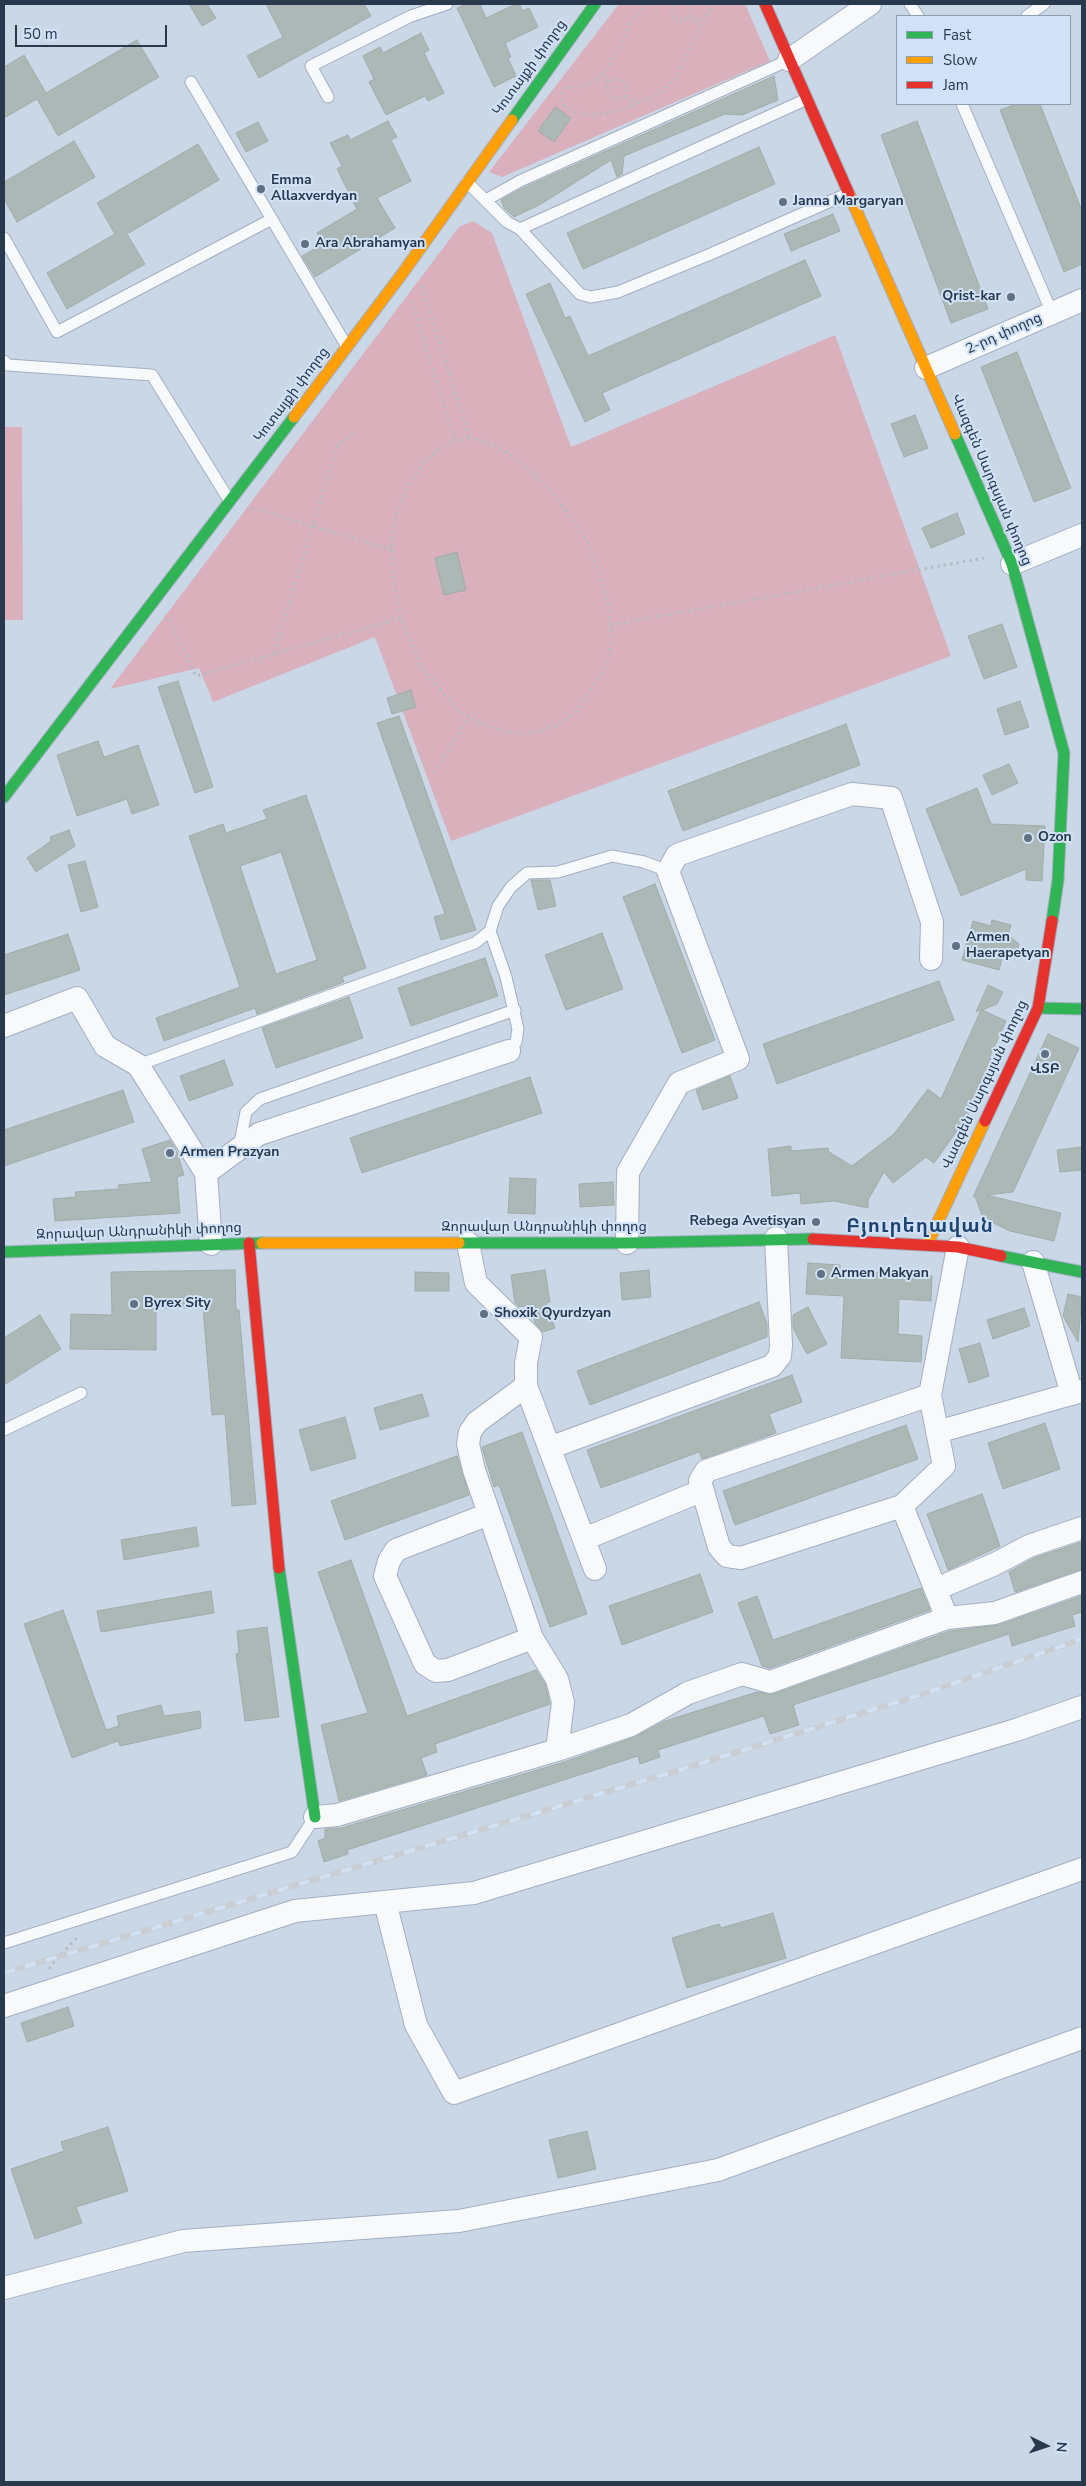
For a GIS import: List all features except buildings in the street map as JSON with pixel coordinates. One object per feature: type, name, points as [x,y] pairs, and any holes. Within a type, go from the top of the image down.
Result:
[{"type":"street","name":"Կոտայքի փողոց","points":[[4,797],[413,260],[466,182],[595,4]]},
{"type":"street","name":"Վազգեն Սարգսյան փողոց","points":[[765,4],[1010,559],[1064,753],[1058,880],[1038,1008],[928,1243]]},
{"type":"street","points":[[789,60],[870,4]]},
{"type":"street","name":"2-րդ փողոց","points":[[926,368],[1082,300]]},
{"type":"street","points":[[1010,559],[1082,535]]},
{"type":"street","points":[[627,1243],[628,1172],[679,1082],[738,1059],[668,871],[677,855],[852,794],[891,798],[932,922],[931,958]]},
{"type":"street","points":[[4,1026],[78,998],[105,1046],[138,1065],[206,1173],[211,1244]]},
{"type":"street","points":[[1038,1008],[1082,1009]]},
{"type":"street","points":[[206,1173],[259,1134],[509,1051]]},
{"type":"street","points":[[549,1448],[772,1366],[780,1356],[781,1345],[776,1238]]},
{"type":"street","name":"Զորավար Անդրանիկի փողոց","points":[[4,1252],[250,1243],[627,1243],[776,1238],[928,1243],[958,1247],[1082,1272]]},
{"type":"street","points":[[250,1243],[275,1538],[315,1816],[337,1815],[557,1750],[632,1725],[688,1692],[742,1674],[770,1682],[947,1618],[995,1612],[1082,1582]]},
{"type":"street","points":[[468,1243],[476,1283],[531,1337],[526,1363],[526,1386],[595,1569]]},
{"type":"street","points":[[930,1395],[706,1471],[700,1481],[701,1490],[719,1547],[727,1556],[741,1558],[902,1506],[944,1466],[930,1395],[958,1247]]},
{"type":"street","points":[[937,1432],[1077,1392],[1033,1262]]},
{"type":"street","points":[[526,1386],[492,1409],[477,1422],[470,1432],[468,1444],[532,1638],[557,1679],[563,1702],[557,1750]]},
{"type":"street","points":[[584,1539],[701,1490]]},
{"type":"street","points":[[902,1506],[947,1618]]},
{"type":"street","points":[[490,1514],[396,1550],[389,1561],[385,1576],[425,1664],[436,1671],[448,1670],[532,1638]]},
{"type":"street","points":[[936,1589],[995,1564],[1029,1546],[1082,1528]]},
{"type":"street","points":[[4,2006],[295,1911],[474,1893],[1016,1730],[1082,1707]]},
{"type":"street","points":[[385,1902],[416,2025],[454,2093],[1082,1869]]},
{"type":"street","points":[[4,2288],[183,2241],[460,2221],[718,2170],[1082,2038]]},
{"type":"lane","points":[[328,97],[311,66],[411,16],[447,4]]},
{"type":"lane","points":[[910,4],[917,15]]},
{"type":"lane","points":[[1028,15],[1044,4]]},
{"type":"lane","points":[[486,200],[520,181],[789,60]]},
{"type":"lane","points":[[191,82],[347,347]]},
{"type":"lane","points":[[520,229],[807,100]]},
{"type":"lane","points":[[962,105],[1052,313]]},
{"type":"lane","points":[[466,182],[507,222],[520,229],[580,294],[602,296],[705,257],[849,193]]},
{"type":"lane","points":[[4,238],[56,332],[272,219]]},
{"type":"lane","points":[[4,361],[8,365],[152,375],[229,501]]},
{"type":"lane","points":[[138,1065],[475,943],[490,931],[498,906],[511,888],[527,873],[558,872],[612,856],[644,862],[668,871]]},
{"type":"lane","points":[[490,931],[506,977],[518,1028],[516,1042],[509,1051]]},
{"type":"lane","points":[[239,1149],[240,1134],[246,1112],[260,1099],[514,1010]]},
{"type":"lane","points":[[4,1430],[81,1394]]},
{"type":"lane","points":[[4,1943],[292,1852],[315,1816]]},
{"type":"path","points":[[648,4],[632,20],[617,52],[602,75],[594,82],[579,87],[562,88],[563,105],[576,113],[590,115],[611,113],[658,95],[675,79],[713,4]]},
{"type":"path","points":[[674,4],[672,9],[675,19],[686,20],[692,12],[689,4]]},
{"type":"path","points":[[690,17],[702,23]]},
{"type":"path","points":[[602,75],[609,82]]},
{"type":"path","points":[[613,79],[624,80],[628,90],[626,95],[622,98],[611,97],[607,87],[609,82],[613,79]]},
{"type":"path","points":[[626,95],[635,105]]},
{"type":"path","points":[[413,260],[470,439]]},
{"type":"path","points":[[402,274],[455,440]]},
{"type":"path","points":[[274,654],[337,447],[354,432]]},
{"type":"path","points":[[470,439],[498,446],[520,462],[552,492],[570,516],[586,540],[600,575],[609,607],[612,640],[606,666],[578,710],[561,723],[544,730],[524,734],[503,731],[468,717],[458,710],[423,669],[402,618],[394,581],[395,517],[408,485],[424,462],[440,448],[455,440],[470,439]]},
{"type":"path","points":[[229,501],[393,550]]},
{"type":"path","points":[[611,626],[1010,559]]},
{"type":"path","points":[[157,596],[196,676],[402,618]]},
{"type":"path","points":[[434,773],[468,717]]},
{"type":"path","points":[[32,1997],[56,1959],[105,1911]]},
{"type":"shaded area","points":[[619,4],[745,4],[770,61],[502,177],[489,172]]},
{"type":"shaded area","points":[[473,221],[492,233],[571,447],[835,335],[951,656],[451,841],[375,637],[213,702],[199,668],[110,689],[459,227]]},
{"type":"shaded area","points":[[4,427],[22,427],[23,620],[4,620]]},
{"type":"railway","points":[[4,1973],[686,1768],[923,1694],[1082,1639]]},
{"type":"traffic: fast","points":[[512,120],[595,4]]},
{"type":"traffic: fast","points":[[4,797],[294,417]]},
{"type":"traffic: fast","points":[[955,434],[1012,564],[1064,753],[1058,880],[1052,921]]},
{"type":"traffic: fast","points":[[1038,1008],[1082,1009]]},
{"type":"traffic: fast","points":[[459,1243],[627,1243],[813,1239]]},
{"type":"traffic: fast","points":[[4,1252],[262,1243]]},
{"type":"traffic: fast","points":[[1001,1256],[1082,1272]]},
{"type":"traffic: fast","points":[[279,1568],[315,1817]]},
{"type":"traffic: slow","points":[[294,417],[402,274],[512,120]]},
{"type":"traffic: slow","points":[[849,194],[955,434]]},
{"type":"traffic: slow","points":[[928,1243],[985,1121]]},
{"type":"traffic: slow","points":[[262,1243],[459,1243]]},
{"type":"traffic: jam","points":[[765,4],[849,194]]},
{"type":"traffic: jam","points":[[985,1121],[1038,1008],[1052,921]]},
{"type":"traffic: jam","points":[[813,1239],[958,1247],[1001,1256]]},
{"type":"traffic: jam","points":[[249,1243],[279,1568]]},
{"type":"place","name":"Emma Allaxverdyan","points":[[261,189]]},
{"type":"place","name":"Janna Margaryan","points":[[783,202]]},
{"type":"place","name":"Ara Abrahamyan","points":[[305,244]]},
{"type":"place","name":"Qrist-kar","points":[[1011,297]]},
{"type":"place","name":"Ozon","points":[[1028,838]]},
{"type":"place","name":"Armen Haerapetyan","points":[[956,946]]},
{"type":"place","name":"ՎՏԲ","points":[[1045,1054]]},
{"type":"place","name":"Armen Prazyan","points":[[170,1153]]},
{"type":"place","name":"Rebega Avetisyan","points":[[816,1222]]},
{"type":"place","name":"Armen Makyan","points":[[821,1274]]},
{"type":"place","name":"Byrex Sity","points":[[134,1304]]},
{"type":"place","name":"Shoxik Qyurdzyan","points":[[484,1314]]},
{"type":"district","name":"Բյուրեղավան","points":[[920,1227]]}]
